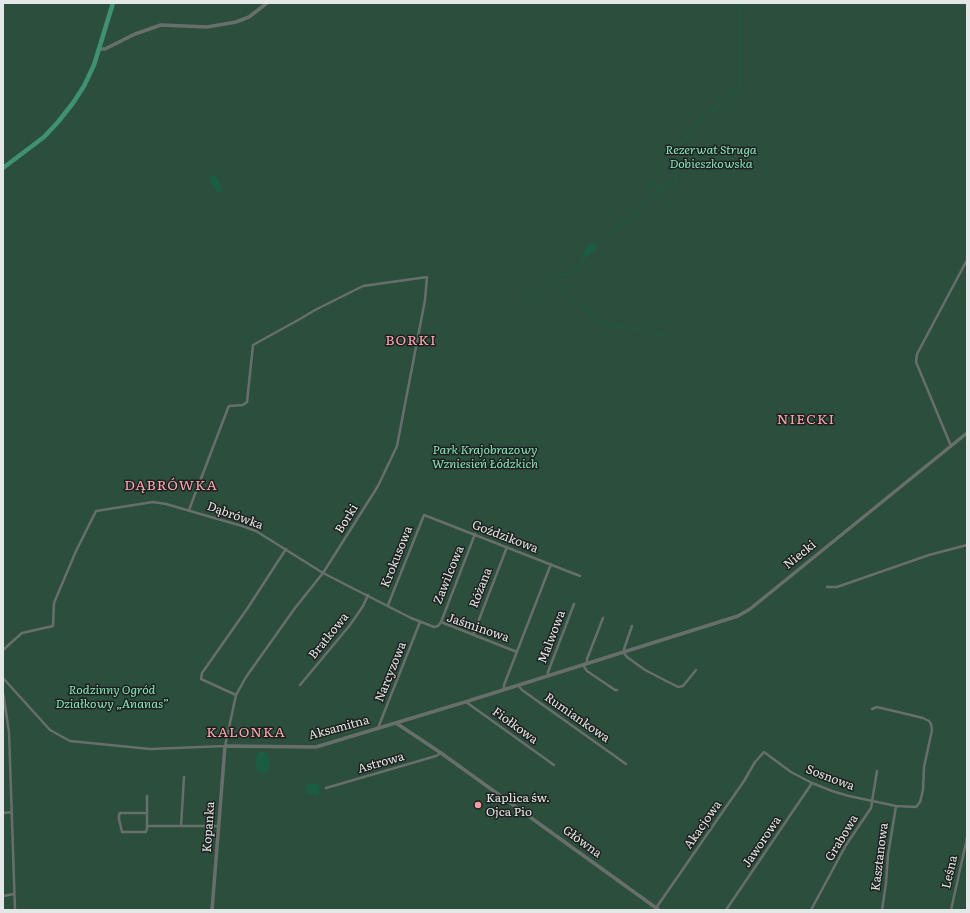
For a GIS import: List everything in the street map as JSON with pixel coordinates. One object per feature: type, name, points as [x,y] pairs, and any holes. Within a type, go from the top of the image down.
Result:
[{"type":"main road","points":[[3,168],[38,142],[62,117],[78,95],[87,81],[100,49],[113,3]]},
{"type":"street","points":[[100,49],[108,48],[136,34],[161,25],[207,27],[236,22],[249,17],[267,3]]},
{"type":"street","points":[[951,447],[916,362],[917,354],[967,260]]},
{"type":"street","name":"Borki","points":[[189,510],[229,406],[243,405],[247,402],[253,345],[315,310],[363,286],[427,277],[425,300],[397,446],[378,486],[323,574],[295,608],[246,677],[236,695],[224,746]]},
{"type":"street","name":"Niecki","points":[[624,652],[742,615],[967,433]]},
{"type":"street","name":"Dąbrówka","points":[[3,650],[22,633],[53,626],[55,601],[76,551],[96,511],[153,502],[189,510],[256,531],[323,574],[368,595]]},
{"type":"street","name":"Goździkowa","points":[[424,515],[580,576]]},
{"type":"street","name":"Krokusowa","points":[[388,605],[424,515]]},
{"type":"street","name":"Zawilcowa","points":[[440,622],[475,534]]},
{"type":"street","points":[[827,587],[837,587],[929,555],[967,545]]},
{"type":"street","name":"Różana","points":[[473,635],[507,547]]},
{"type":"street","points":[[236,695],[201,679],[202,673],[247,609],[286,549]]},
{"type":"street","points":[[504,690],[504,685],[551,564]]},
{"type":"street","name":"Jaśminowa","points":[[368,595],[420,622],[434,627],[438,626],[440,622],[517,652]]},
{"type":"street","name":"Bratkowa","points":[[300,685],[350,625],[363,606],[368,595]]},
{"type":"street","name":"Malwowa","points":[[548,676],[548,672],[574,604]]},
{"type":"street","points":[[603,618],[585,664],[587,671],[617,690]]},
{"type":"street","name":"Narcyzowa","points":[[378,728],[420,622]]},
{"type":"street","points":[[632,626],[624,647],[624,652],[627,657],[645,670],[678,687],[683,686],[696,670]]},
{"type":"street","name":"Aksamitna","points":[[3,678],[50,730],[72,742],[150,749],[224,746],[314,747],[465,702],[624,652]]},
{"type":"street","name":"Rumiankowa","points":[[518,685],[522,690],[626,764]]},
{"type":"street","points":[[3,693],[9,732],[15,910]]},
{"type":"street","name":"Fiołkowa","points":[[465,702],[554,765]]},
{"type":"street","points":[[872,709],[877,707],[928,720],[932,724],[932,730],[924,762],[923,790],[920,802],[916,807],[896,806],[873,801]]},
{"type":"street","name":"Główna","points":[[396,723],[441,753],[657,909]]},
{"type":"street","name":"Kopanka","points":[[212,910],[224,746]]},
{"type":"street","name":"Sosnowa","points":[[764,752],[791,772],[812,783],[849,796],[873,801]]},
{"type":"street","name":"Akacjowa","points":[[657,909],[744,781],[755,762],[764,752]]},
{"type":"street","name":"Astrowa","points":[[326,788],[436,756],[441,753]]},
{"type":"street","name":"Grabowa","points":[[811,910],[846,845],[871,808],[877,770]]},
{"type":"street","points":[[181,826],[184,777]]},
{"type":"street","name":"Jaworowa","points":[[726,910],[812,783]]},
{"type":"street","points":[[147,796],[147,813],[147,826],[146,832],[122,832],[119,815],[123,813],[147,813]]},
{"type":"street","name":"Kasztanowa","points":[[882,910],[888,855],[896,806]]},
{"type":"street","points":[[3,813],[12,812]]},
{"type":"street","points":[[147,826],[219,826]]},
{"type":"street","name":"Leśna","points":[[951,910],[967,838]]},
{"type":"street","points":[[3,896],[14,894]]},
{"type":"green space","name":"Park Krajobrazowy Wzniesień Łódzkich","points":[[3,3],[967,3],[967,910],[3,910]]},
{"type":"shaded area","points":[[214,174],[222,188],[222,192],[217,192],[209,179]]},
{"type":"shaded area","points":[[593,243],[597,248],[584,259],[584,250]]},
{"type":"shaded area","points":[[258,752],[265,752],[268,755],[269,764],[267,773],[260,772],[256,769],[256,758]]},
{"type":"shaded area","points":[[308,783],[320,785],[318,796],[307,793],[306,787]]},
{"type":"waterway","points":[[596,246],[613,230],[620,227],[622,223],[633,220],[636,210],[644,209],[644,206],[653,195],[677,181],[674,163],[678,155],[680,143],[692,131],[703,116],[709,112],[715,111],[720,104],[739,88],[741,83],[741,41],[739,33],[741,31],[739,16],[740,3]]},
{"type":"waterway","points":[[653,194],[646,189],[649,183],[654,183],[662,189]]},
{"type":"waterway","points":[[522,295],[536,290],[544,292],[548,289],[550,281],[555,275],[570,274],[572,271],[578,269],[584,258]]},
{"type":"waterway","points":[[551,281],[568,296],[586,307],[592,315],[598,318],[602,323],[673,337]]},
{"type":"place","name":"Kaplica św. Ojca Pio","points":[[478,805]]},
{"type":"district","name":"BORKI","points":[[411,341]]},
{"type":"district","name":"NIECKI","points":[[806,420]]},
{"type":"district","name":"DĄBRÓWKA","points":[[171,486]]},
{"type":"district","name":"KALONKA","points":[[246,733]]},
{"type":"park label","name":"Rezerwat Struga Dobieszkowska","points":[[711,157]]},
{"type":"park label","name":"Rodzinny Ogród Działkowy „Ananas”","points":[[112,697]]}]
